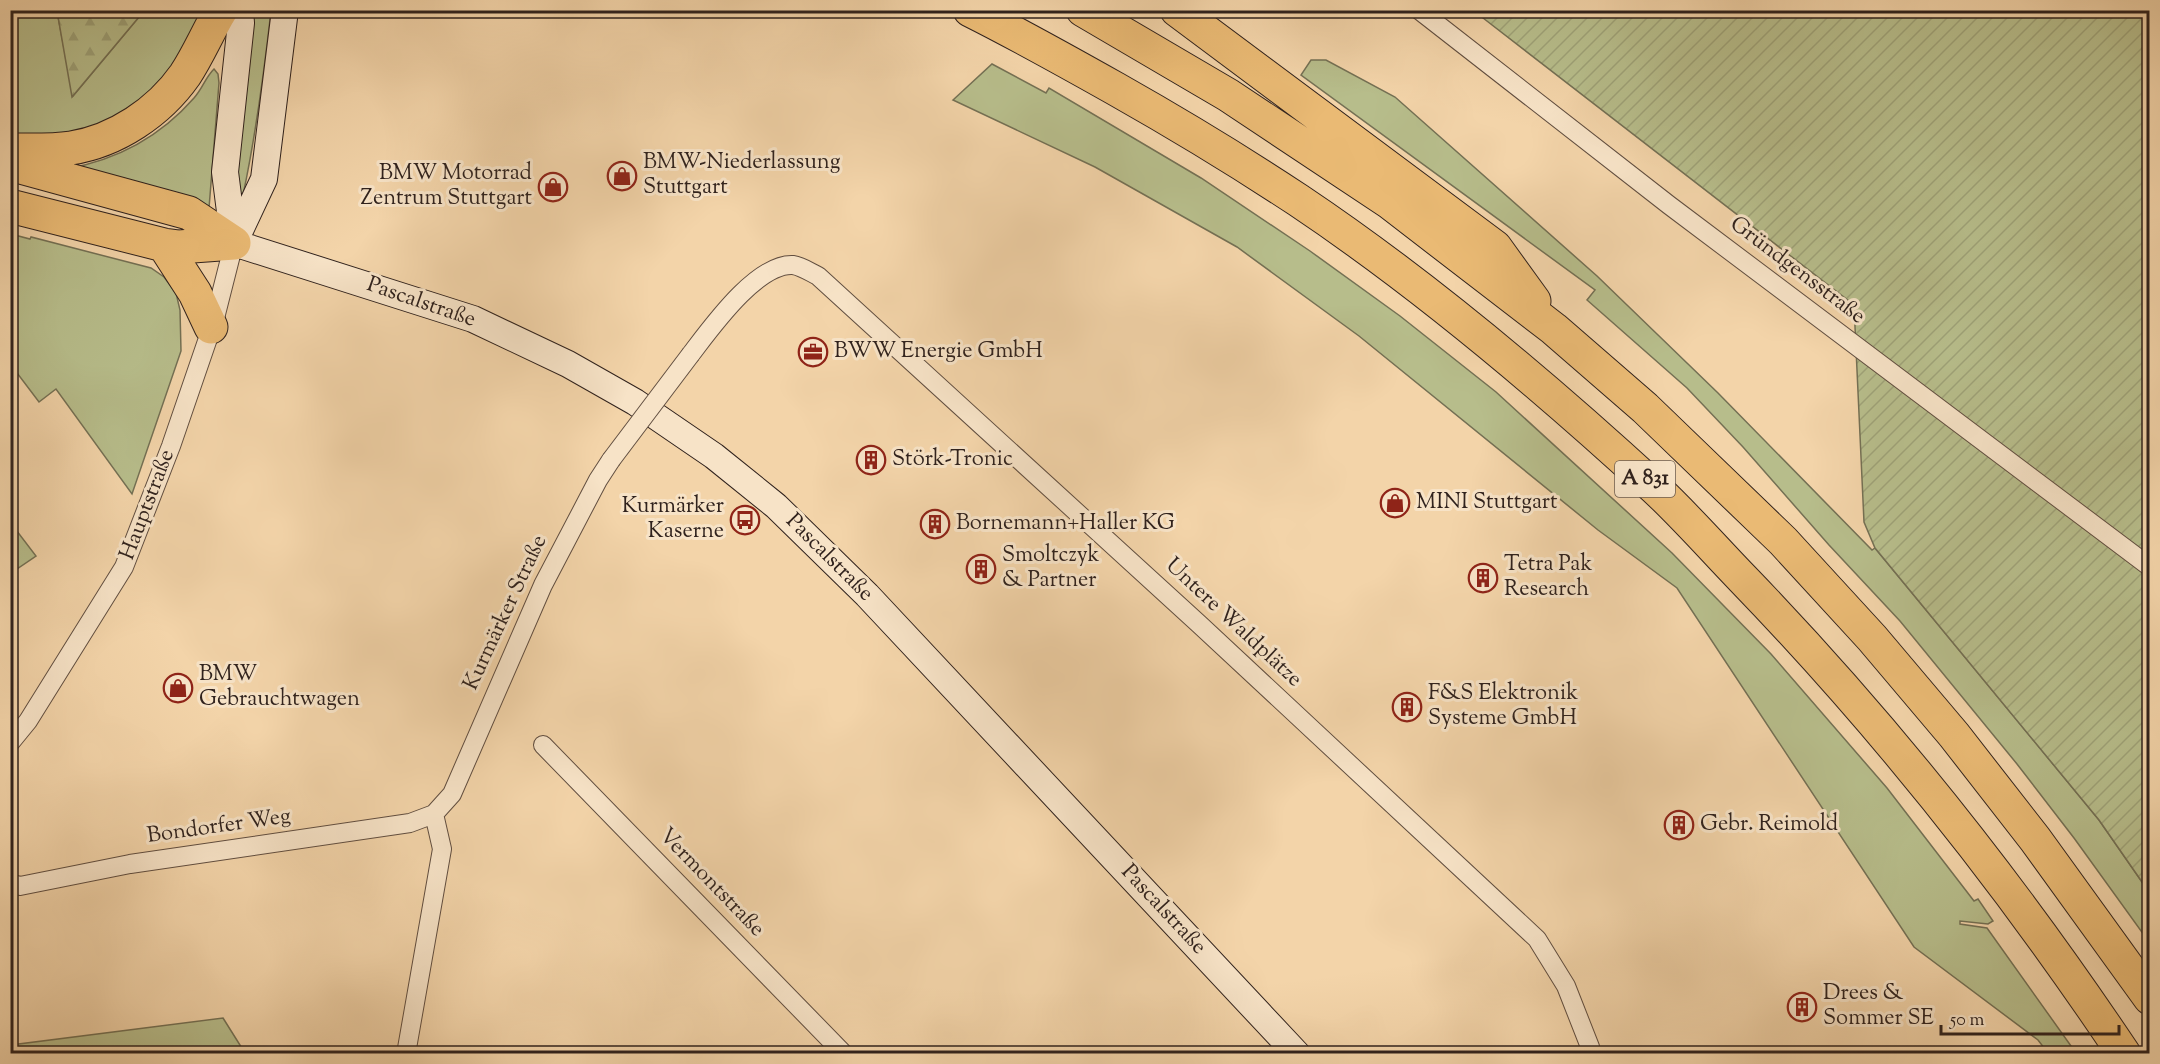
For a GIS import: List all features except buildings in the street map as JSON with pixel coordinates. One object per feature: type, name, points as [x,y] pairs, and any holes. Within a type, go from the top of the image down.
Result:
[{"type":"highway","points":[[10,150],[71,148],[107,137],[141,119],[156,108],[183,77],[221,10]]},
{"type":"highway","name":"A 831","points":[[1083,10],[1228,95],[1389,202],[1554,329],[1645,408],[1783,541],[1872,638],[1954,735],[2035,839],[2150,998]]},
{"type":"highway","points":[[1177,10],[1496,247],[1554,329]]},
{"type":"highway","name":"A 831","points":[[975,13],[1037,44],[1195,134],[1310,208],[1409,280],[1524,372],[1658,491],[1782,619],[1883,732],[1994,871],[2124,1053]]},
{"type":"highway","points":[[10,164],[189,213],[234,243]]},
{"type":"highway","points":[[10,206],[164,245],[179,247],[234,243]]},
{"type":"highway","points":[[164,245],[195,293],[211,327]]},
{"type":"street","name":"Hauptstraße","points":[[234,243],[225,172],[241,23],[240,10]]},
{"type":"street","name":"Hauptstraße","points":[[10,743],[28,721],[124,567],[171,446],[211,327],[234,243],[264,179],[285,10]]},
{"type":"street","name":"Gründgensstraße","points":[[1419,10],[1669,206],[2150,567]]},
{"type":"street","name":"Pascalstraße","points":[[234,243],[473,319],[568,364],[635,402],[714,456],[776,506],[867,595],[1297,1053]]},
{"type":"street","name":"Kurmärker Straße","points":[[434,813],[452,794],[543,585],[598,480],[611,460],[691,354],[750,284],[782,266],[795,265]]},
{"type":"street","name":"Untere Waldplätze","points":[[795,265],[818,276],[1199,624],[1536,939],[1566,986],[1590,1047],[1590,1053]]},
{"type":"street","name":"Vermontstraße","points":[[543,745],[844,1053]]},
{"type":"street","name":"Bondorfer Weg","points":[[10,883],[20,886],[130,864],[410,824],[434,813]]},
{"type":"street","points":[[406,1053],[442,849],[434,813]]},
{"type":"green space","points":[[1490,10],[2149,11],[2149,892],[2099,820],[1875,548],[1864,522],[1854,305],[1483,18]]},
{"type":"green space","points":[[11,11],[57,11],[73,96],[144,11],[208,11],[175,75],[103,128],[11,139]]},
{"type":"green space","points":[[57,11],[144,11],[72,97]]},
{"type":"green space","points":[[253,11],[271,11],[252,149],[243,195],[236,192]]},
{"type":"green space","points":[[1311,60],[1326,60],[1395,97],[1597,276],[1718,393],[1872,550],[1875,548],[2099,820],[2149,892],[2149,942],[2017,764],[1900,621],[1687,388],[1587,300],[1595,290],[1301,75]]},
{"type":"green space","points":[[992,64],[1046,93],[1049,88],[1201,178],[1310,251],[1400,316],[1496,392],[1672,553],[1771,654],[1887,788],[1974,901],[1978,899],[1993,921],[1988,924],[1960,921],[1960,924],[1987,928],[2076,1053],[2048,1053],[2038,1040],[1914,947],[1677,588],[1598,530],[1359,336],[1237,247],[1095,167],[953,100]]},
{"type":"green space","points":[[214,69],[218,74],[219,83],[209,208],[66,169],[103,160],[152,135],[181,112],[200,91]]},
{"type":"green space","points":[[11,234],[30,239],[31,237],[151,268],[164,277],[176,293],[180,310],[181,351],[132,494],[56,389],[39,402],[11,365]]},
{"type":"green space","points":[[10,522],[36,556],[11,573],[10,573]]},
{"type":"green space","points":[[223,1018],[245,1053],[11,1053],[11,1045]]},
{"type":"place","name":"BMW-Niederlassung Stuttgart","points":[[622,176]]},
{"type":"place","name":"BMW Motorrad Zentrum Stuttgart","points":[[553,187]]},
{"type":"place","name":"BWW Energie GmbH","points":[[813,352]]},
{"type":"place","name":"Störk-Tronic","points":[[871,460]]},
{"type":"place","name":"MINI Stuttgart","points":[[1395,503]]},
{"type":"place","name":"Kurmärker Kaserne","points":[[745,520]]},
{"type":"place","name":"Bornemann+Haller KG","points":[[935,524]]},
{"type":"place","name":"Smoltczyk & Partner","points":[[981,569]]},
{"type":"place","name":"Tetra Pak Research","points":[[1483,578]]},
{"type":"place","name":"BMW Gebrauchtwagen","points":[[178,688]]},
{"type":"place","name":"F&S Elektronik Systeme GmbH","points":[[1407,707]]},
{"type":"place","name":"Gebr. Reimold","points":[[1679,825]]},
{"type":"place","name":"Drees & Sommer SE","points":[[1802,1007]]}]
